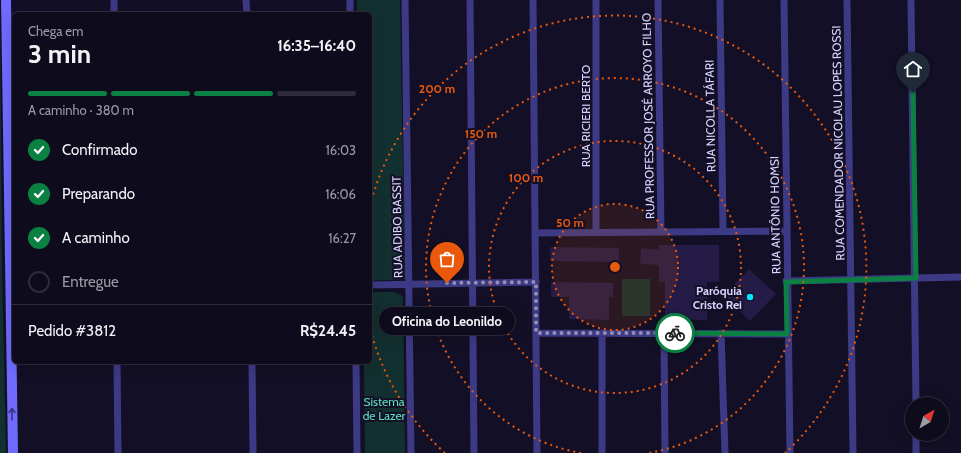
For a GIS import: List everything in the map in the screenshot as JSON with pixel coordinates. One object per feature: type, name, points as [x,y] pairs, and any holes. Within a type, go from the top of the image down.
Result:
[{"type":"main road","points":[[6,0],[12,295]]},
{"type":"main road","points":[[13,364],[13,453]]},
{"type":"street","points":[[114,0],[114,12]]},
{"type":"street","points":[[246,0],[247,12]]},
{"type":"street","points":[[350,0],[350,12]]},
{"type":"street","name":"RUA ADIBO BASSIT","points":[[405,0],[411,453]]},
{"type":"street","points":[[470,0],[474,453]]},
{"type":"street","points":[[533,0],[537,453]]},
{"type":"street","name":"RUA RICIERI BERTO","points":[[596,0],[596,232]]},
{"type":"street","name":"RUA PROFESSOR JOSÉ ARROYO FILHO","points":[[658,0],[660,232]]},
{"type":"street","name":"RUA NICOLLA TÁFARI","points":[[720,0],[723,231]]},
{"type":"street","name":"RUA ANTÔNIO HOMSI","points":[[784,0],[786,282],[790,453]]},
{"type":"street","name":"RUA COMENDADOR NICOLAU LOPES ROSSI","points":[[847,0],[853,453]]},
{"type":"street","points":[[911,0],[916,278],[916,397]]},
{"type":"street","points":[[535,233],[786,231]]},
{"type":"street","points":[[786,282],[961,277]]},
{"type":"street","points":[[372,285],[408,283],[536,282]]},
{"type":"street","points":[[536,333],[787,334]]},
{"type":"street","points":[[602,333],[602,453]]},
{"type":"street","points":[[664,333],[665,453]]},
{"type":"street","points":[[721,333],[725,453]]},
{"type":"street","points":[[117,364],[118,453]]},
{"type":"street","points":[[252,364],[253,453]]},
{"type":"street","points":[[356,364],[357,453]]},
{"type":"street","points":[[916,441],[916,453]]},
{"type":"green space","points":[[0,0],[2,265],[6,453],[0,453]]},
{"type":"green space","points":[[357,0],[400,0],[405,279],[372,281],[372,12],[357,12]]},
{"type":"green space","points":[[622,279],[650,279],[650,316],[622,316]]},
{"type":"green space","name":"Sistema de Lazer","points":[[372,292],[394,292],[403,296],[405,453],[365,453],[364,364],[372,364]]},
{"type":"building","points":[[659,245],[719,245],[719,282],[707,282],[707,320],[665,319],[665,282],[659,282],[659,265],[640,264],[641,248],[659,250]]},
{"type":"building","points":[[550,247],[619,248],[619,262],[550,261]]},
{"type":"building","name":"Paróquia Cristo Rei","points":[[749,269],[776,294],[750,321],[727,299],[727,292]]},
{"type":"building","points":[[551,282],[613,283],[613,297],[609,297],[609,320],[569,319],[569,297],[551,297]]},
{"type":"way so far","points":[[447,283],[536,282],[536,333],[675,333]]},
{"type":"place","name":"Oficina do Leonildo","points":[[447,283]]},
{"type":"place","name":"Paróquia Cristo Rei","points":[[750,297]]},
{"type":"route","points":[[675,333],[787,334],[786,282],[916,278],[913,93]]}]
